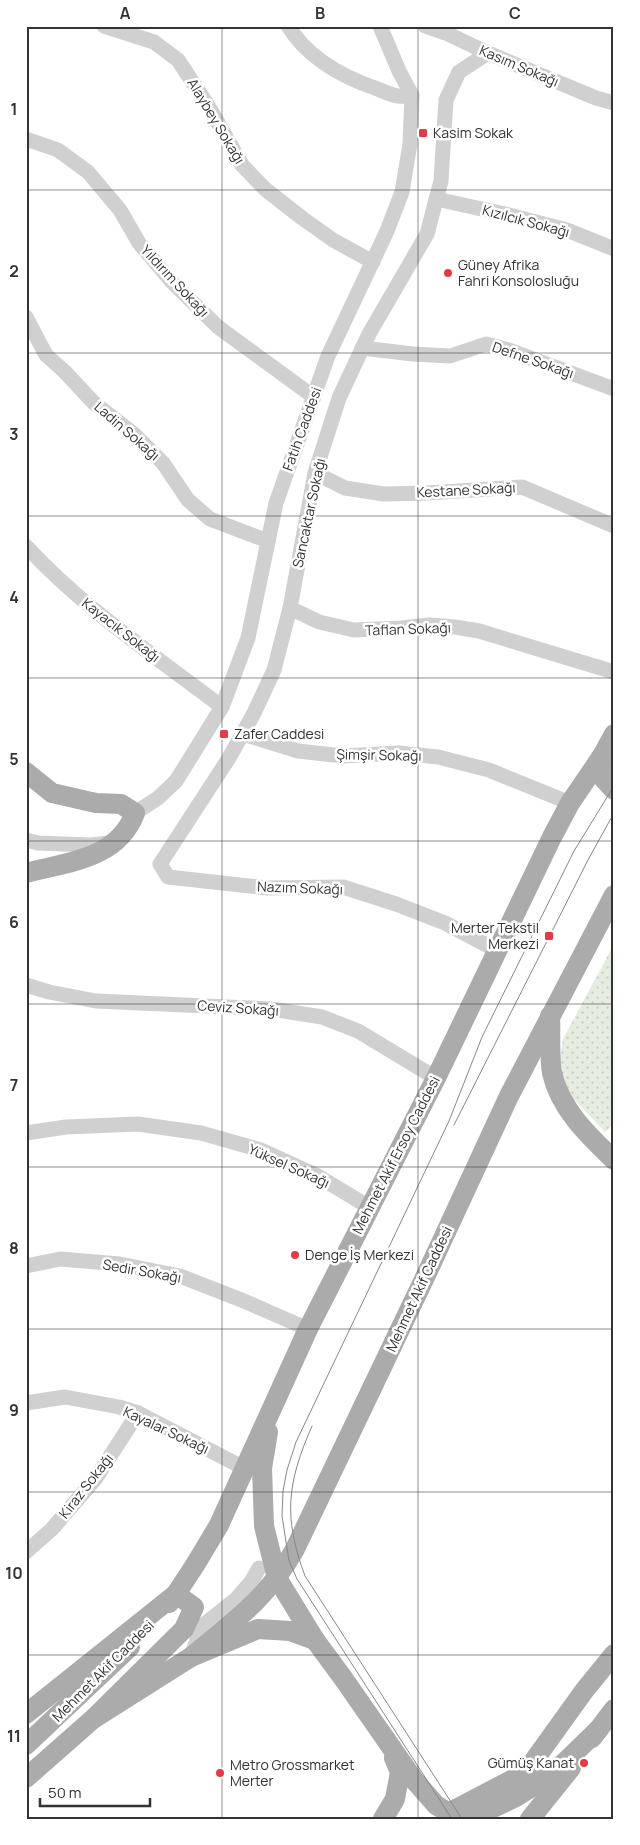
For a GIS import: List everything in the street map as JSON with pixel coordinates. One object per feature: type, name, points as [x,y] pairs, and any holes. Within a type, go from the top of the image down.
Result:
[{"type":"main road","name":"Mehmet Akif Ersoy Caddesi","points":[[26,1714],[176,1594],[219,1525],[308,1329],[436,1078],[496,950],[570,803],[602,756],[614,734]]},
{"type":"main road","points":[[602,756],[601,776],[614,790]]},
{"type":"main road","points":[[26,772],[52,793],[96,803],[120,804],[135,813]]},
{"type":"main road","name":"Fatih Caddesi","points":[[26,873],[103,851],[123,836],[135,813]]},
{"type":"main road","name":"Mehmet Akif Caddesi","points":[[191,1656],[255,1603],[278,1578],[295,1549],[509,1096],[550,1014],[614,895]]},
{"type":"main road","points":[[550,1014],[552,1073],[562,1101],[590,1137],[614,1160]]},
{"type":"main road","points":[[272,1408],[262,1468],[264,1526],[278,1578],[315,1640],[414,1780],[444,1816]]},
{"type":"main road","points":[[26,1778],[92,1719],[184,1629],[194,1607],[176,1594]]},
{"type":"main road","name":"Mehmet Akif Caddesi","points":[[28,1744],[142,1635],[176,1594]]},
{"type":"main road","points":[[92,1719],[191,1656],[258,1629],[290,1632],[315,1640]]},
{"type":"main road","points":[[444,1816],[525,1773],[584,1691],[614,1654]]},
{"type":"main road","points":[[530,1819],[614,1709]]},
{"type":"main road","points":[[444,1816],[461,1817],[474,1814],[516,1797],[541,1781],[599,1729]]},
{"type":"main road","points":[[383,1819],[395,1799],[400,1772],[386,1740]]},
{"type":"street","name":"Alaybey Sokağı","points":[[104,26],[154,42],[178,60],[209,107],[242,165],[265,189],[333,240],[373,262]]},
{"type":"street","points":[[288,26],[296,38],[314,56],[347,78],[398,97],[412,95],[399,71],[380,26]]},
{"type":"street","name":"Kasım Sokağı","points":[[425,26],[448,34],[488,53],[596,98],[614,103]]},
{"type":"street","name":"Sancaktar Sokağı","points":[[160,864],[229,758],[254,714],[274,670],[290,608],[315,473],[339,398],[369,334],[427,234],[442,180],[446,100],[458,72],[488,53]]},
{"type":"street","name":"Fatih Caddesi","points":[[135,813],[158,798],[176,780],[222,707],[248,638],[276,503],[328,356],[387,231],[402,192],[410,144],[412,95]]},
{"type":"street","name":"Yıldırım Sokağı","points":[[26,138],[58,150],[88,172],[120,210],[139,243],[172,282],[218,327],[314,397]]},
{"type":"street","name":"Kızılcık Sokağı","points":[[436,199],[567,230],[614,249]]},
{"type":"street","name":"Ladin Sokağı","points":[[26,317],[46,355],[94,403],[135,434],[163,462],[188,500],[210,519],[268,541]]},
{"type":"street","name":"Defne Sokağı","points":[[362,348],[450,356],[486,344],[509,350],[614,389]]},
{"type":"street","name":"Kestane Sokağı","points":[[315,473],[345,488],[384,494],[522,487],[614,526]]},
{"type":"street","name":"Kayacık Sokağı","points":[[26,546],[43,565],[84,602],[222,707]]},
{"type":"street","name":"Taflan Sokağı","points":[[290,608],[319,622],[354,630],[429,625],[479,630],[614,672]]},
{"type":"street","name":"Şimşir Sokağı","points":[[243,734],[298,751],[343,756],[399,753],[438,757],[489,770],[570,803]]},
{"type":"street","points":[[26,840],[38,844],[91,845],[114,843]]},
{"type":"street","name":"Nazım Sokağı","points":[[160,864],[168,877],[267,888],[343,887],[396,904],[445,923],[496,950]]},
{"type":"street","name":"Ceviz Sokağı","points":[[26,984],[49,992],[96,1001],[271,1009],[322,1017],[358,1031],[436,1078]]},
{"type":"street","name":"Yüksel Sokağı","points":[[26,1133],[66,1127],[138,1124],[201,1133],[261,1150],[316,1175],[369,1207]]},
{"type":"street","name":"Sedir Sokağı","points":[[26,1266],[60,1259],[120,1264],[180,1276],[308,1329]]},
{"type":"street","name":"Kayalar Sokağı","points":[[26,1402],[65,1397],[119,1407],[138,1414],[244,1468]]},
{"type":"street","name":"Kiraz Sokağı","points":[[26,1552],[52,1529],[96,1478],[138,1414]]},
{"type":"street","points":[[191,1656],[202,1626],[236,1599],[259,1568]]},
{"type":"shaded area","points":[[614,944],[614,1124],[605,1132],[567,1092],[559,1064],[563,1039]]},
{"type":"tram line","points":[[452,1819],[297,1579],[289,1561],[282,1516],[283,1491],[287,1470],[296,1442],[449,1121],[482,1037],[574,851],[614,786]]},
{"type":"tram line","points":[[454,1125],[589,858],[614,813]]},
{"type":"tram line","points":[[312,1426],[297,1465],[291,1500],[293,1536],[305,1576],[462,1819]]},
{"type":"place","name":"Kasim Sokak","points":[[423,133]]},
{"type":"place","name":"Güney Afrika Fahri Konsolosluğu","points":[[448,273]]},
{"type":"place","name":"Zafer Caddesi","points":[[224,734]]},
{"type":"place","name":"Merter Tekstil Merkezi","points":[[549,936]]},
{"type":"place","name":"Denge İş Merkezi","points":[[295,1255]]},
{"type":"place","name":"Gümüş Kanat","points":[[584,1763]]},
{"type":"place","name":"Metro Grossmarket Merter","points":[[220,1773]]}]
